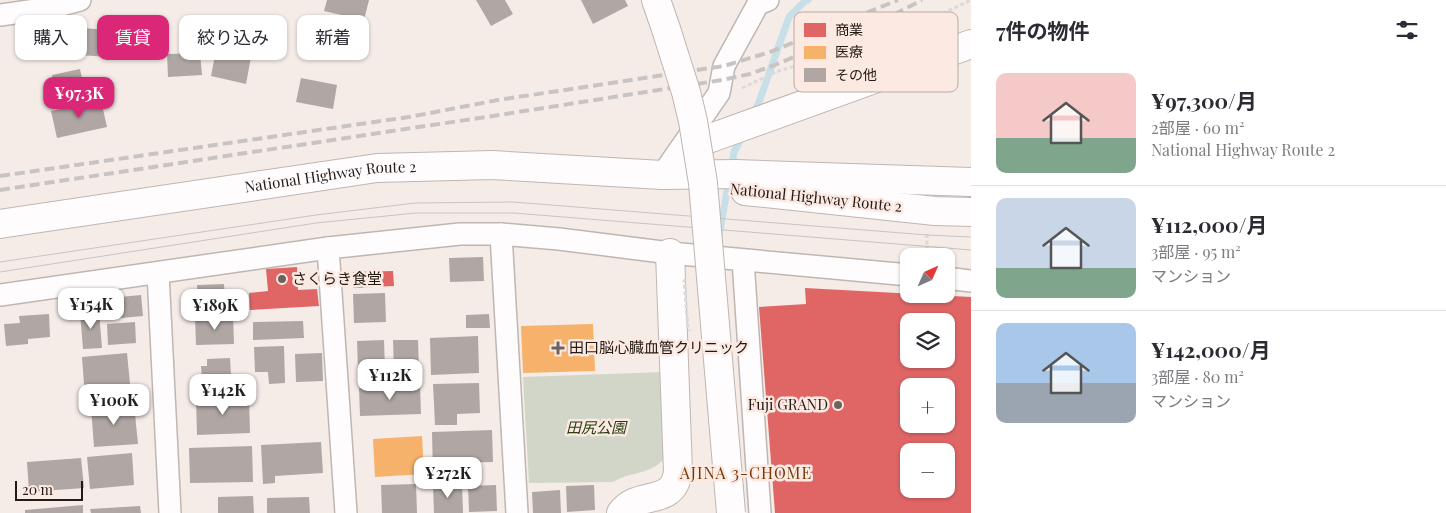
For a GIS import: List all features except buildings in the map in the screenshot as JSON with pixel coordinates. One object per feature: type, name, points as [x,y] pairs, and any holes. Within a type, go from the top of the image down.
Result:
[{"type":"main road","points":[[656,0],[686,92],[703,183],[731,513]]},
{"type":"main road","points":[[958,49],[971,44]]},
{"type":"main road","points":[[697,143],[838,92]]},
{"type":"main road","name":"National Highway Route 2","points":[[0,224],[377,168],[492,165],[662,175],[736,174],[971,182]]},
{"type":"main road","name":"National Highway Route 2","points":[[662,175],[734,190],[934,211],[971,212]]},
{"type":"main road","points":[[621,513],[626,507],[636,502],[662,495],[677,482],[670,253]]},
{"type":"street","points":[[0,15],[50,8],[80,0]]},
{"type":"street","points":[[662,175],[719,93],[724,66],[761,1]]},
{"type":"street","points":[[0,296],[328,248],[460,234],[501,234],[559,239],[670,253],[900,273]]},
{"type":"street","points":[[501,234],[517,513]]},
{"type":"street","points":[[328,248],[346,513]]},
{"type":"street","points":[[743,260],[760,513]]},
{"type":"street","points":[[158,273],[170,513]]},
{"type":"street","points":[[955,279],[971,281]]},
{"type":"path","points":[[946,12],[971,0]]},
{"type":"path","points":[[738,90],[776,72],[794,66]]},
{"type":"green space","name":"田尻公園","points":[[663,372],[667,454],[656,466],[613,482],[529,483],[523,377]]},
{"type":"waterway","points":[[753,114],[789,17],[808,0]]},
{"type":"waterway","points":[[731,170],[734,152],[743,135]]},
{"type":"waterway","points":[[719,236],[729,180]]},
{"type":"tram line","points":[[0,262],[316,215],[415,203],[513,202],[971,237]]},
{"type":"tram line","points":[[0,272],[316,223],[416,213],[514,213],[971,250]]},
{"type":"railway","points":[[868,12],[898,0]]},
{"type":"railway","points":[[899,12],[922,0]]},
{"type":"railway","points":[[0,176],[409,117],[498,100],[724,66],[770,52],[794,42]]},
{"type":"railway","points":[[0,190],[722,80],[750,74],[794,57]]},
{"type":"place","name":"さくらき食堂","points":[[282,279]]},
{"type":"place","name":"田口脳心臓血管クリニック","points":[[558,348]]},
{"type":"place","name":"Fuji GRAND","points":[[838,405]]},
{"type":"district","name":"AJINA 3-CHOME","points":[[746,473]]}]
